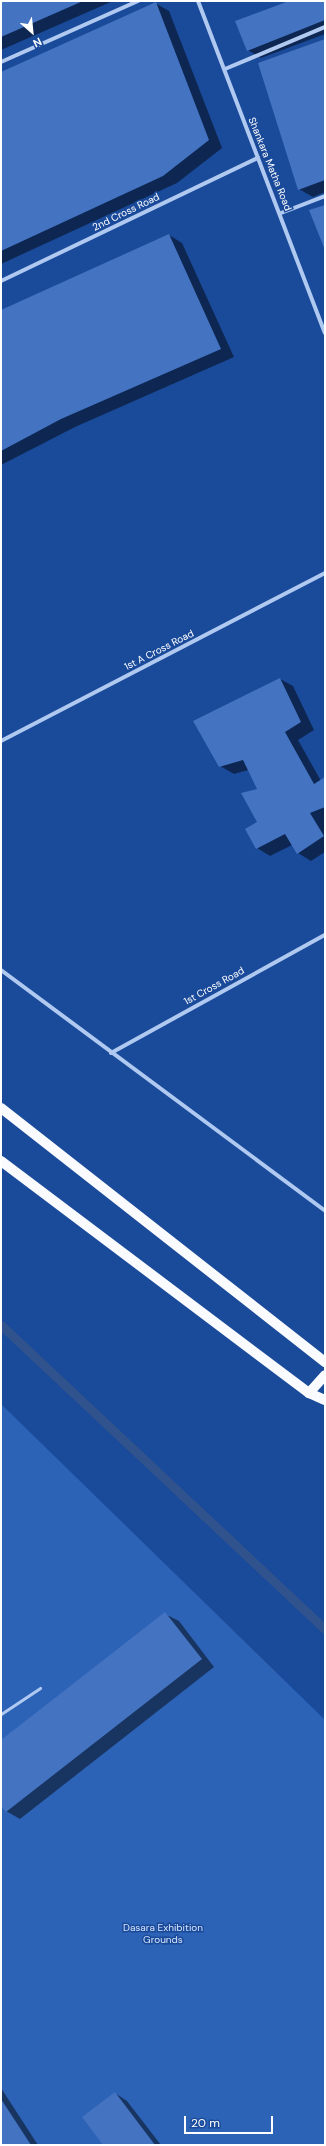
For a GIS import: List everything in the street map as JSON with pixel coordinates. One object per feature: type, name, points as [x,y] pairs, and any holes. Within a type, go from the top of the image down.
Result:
[{"type":"main road","points":[[1,1108],[325,1362]]},
{"type":"main road","points":[[1,1160],[309,1393],[325,1400]]},
{"type":"main road","points":[[309,1393],[325,1375]]},
{"type":"street","points":[[1,62],[138,1]]},
{"type":"street","name":"Shankara Matha Road","points":[[198,1],[258,158],[281,213],[325,334]]},
{"type":"street","points":[[225,69],[325,27]]},
{"type":"street","name":"2nd Cross Road","points":[[1,281],[258,158]]},
{"type":"street","points":[[281,213],[325,196]]},
{"type":"street","points":[[319,320],[325,317]]},
{"type":"street","name":"1st A Cross Road","points":[[1,741],[325,573]]},
{"type":"street","name":"1st Cross Road","points":[[111,1053],[325,935]]},
{"type":"street","points":[[1,970],[325,1211]]},
{"type":"lane","points":[[1,1714],[40,1688]]},
{"type":"green space","name":"Dasara Exhibition Grounds","points":[[1,1404],[325,1720],[325,2145],[1,2145]]},
{"type":"building","points":[[1,1],[83,1],[1,37]]},
{"type":"building","points":[[289,1],[325,1],[325,20],[247,51],[235,21]]},
{"type":"building","points":[[156,2],[209,140],[163,176],[1,251],[1,72]]},
{"type":"building","points":[[325,39],[325,180],[298,190],[258,63]]},
{"type":"building","points":[[325,205],[325,250],[309,210]]},
{"type":"building","points":[[169,234],[221,349],[61,419],[1,451],[1,310]]},
{"type":"building","points":[[280,678],[301,722],[285,732],[314,784],[325,777],[325,807],[310,813],[324,836],[297,854],[285,834],[256,849],[245,829],[257,822],[241,793],[257,789],[243,760],[219,767],[193,721]]},
{"type":"building","points":[[165,1612],[202,1659],[6,1812],[1,1806],[1,1740]]},
{"type":"building","points":[[115,2092],[155,2145],[103,2145],[82,2117]]},
{"type":"building","points":[[1,2099],[31,2145],[1,2145]]},
{"type":"waterway","points":[[1,1325],[325,1629]]}]
